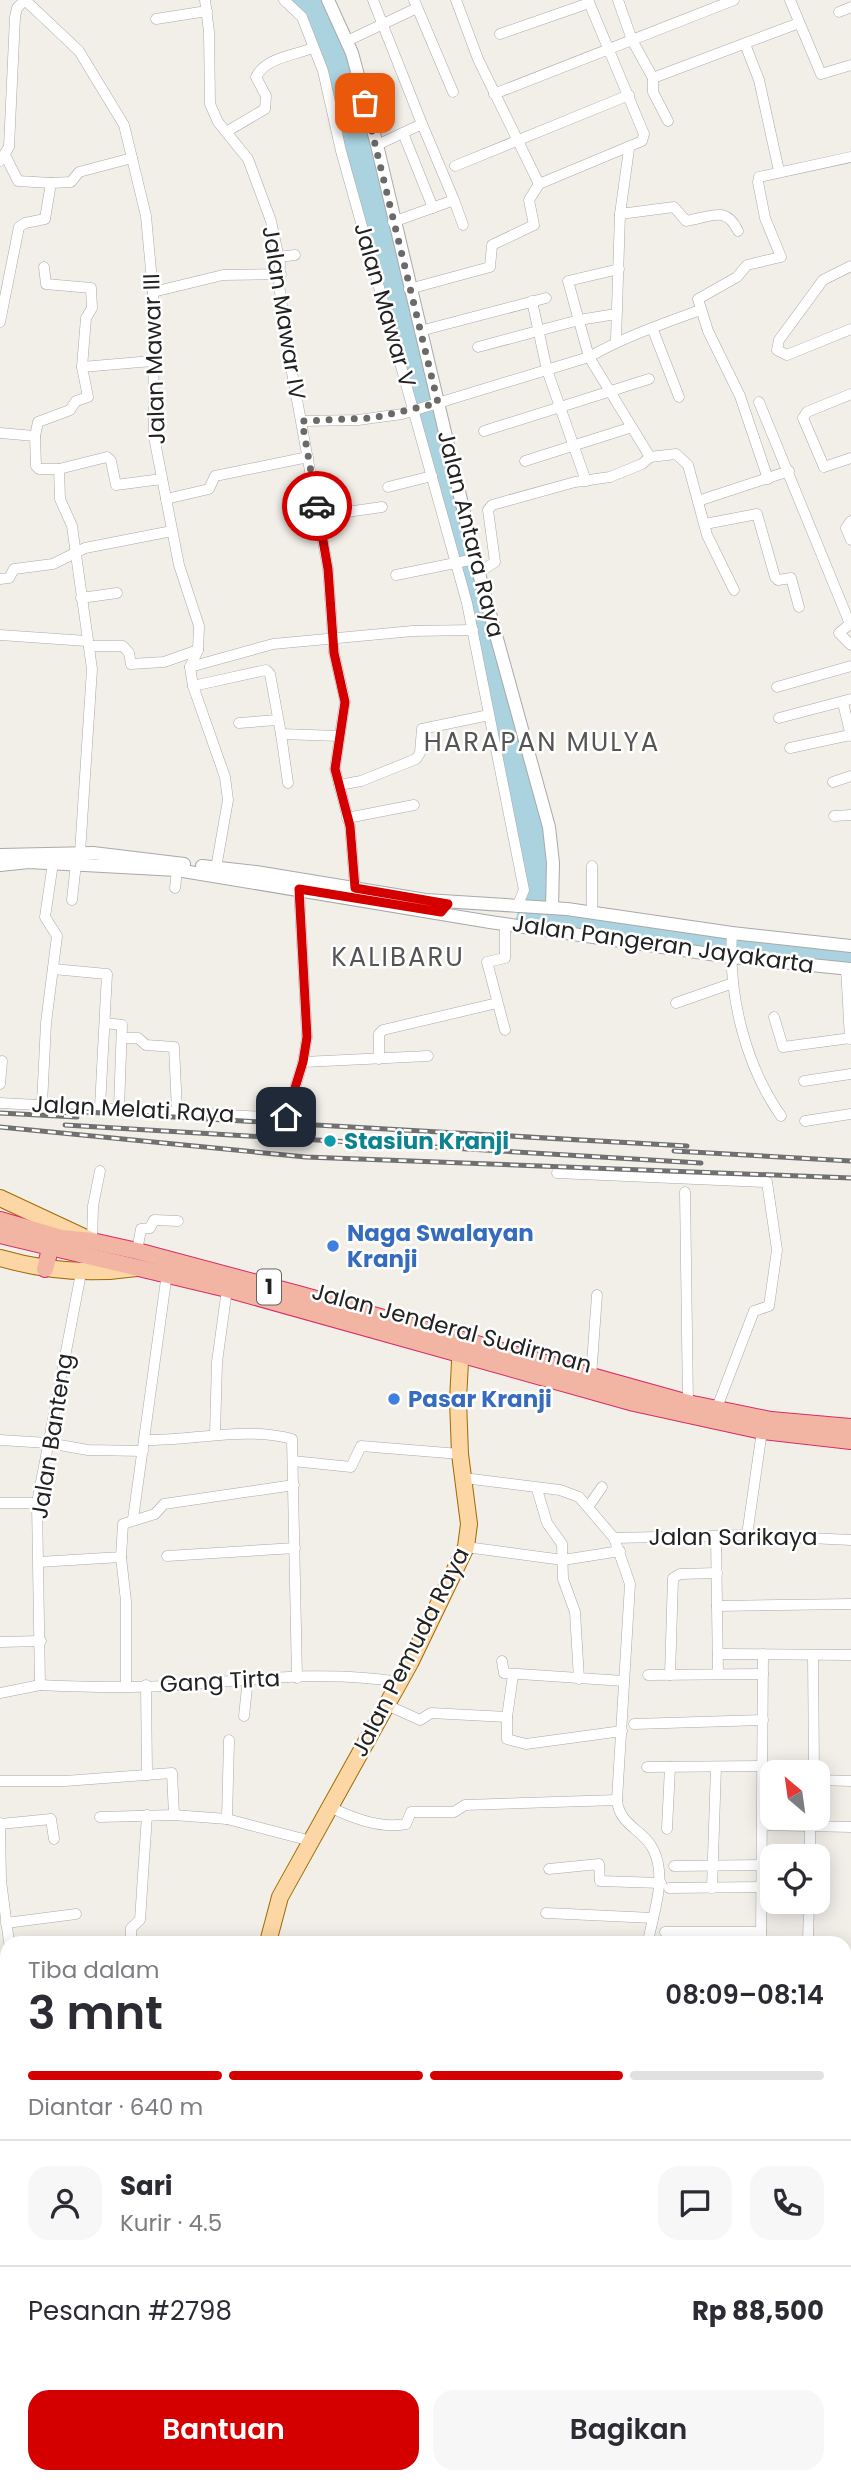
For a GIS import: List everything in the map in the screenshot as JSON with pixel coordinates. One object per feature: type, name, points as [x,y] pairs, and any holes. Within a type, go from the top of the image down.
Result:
[{"type":"highway","name":"1","points":[[0,1220],[55,1243],[137,1268]]},
{"type":"highway","name":"1","points":[[0,1235],[55,1243]]},
{"type":"highway","name":"Jalan Jenderal Sudirman","points":[[55,1243],[92,1241],[137,1251],[460,1347],[762,1431],[851,1441]]},
{"type":"highway","points":[[45,1269],[55,1243]]},
{"type":"highway","name":"Jalan Jenderal Sudirman","points":[[137,1268],[167,1273],[591,1377],[623,1393],[771,1420],[851,1427]]},
{"type":"main road","name":"Jalan Jenderal Sudirman","points":[[0,1198],[92,1241]]},
{"type":"main road","name":"Jalan Jenderal Sudirman","points":[[0,1258],[45,1269],[81,1273],[137,1268]]},
{"type":"main road","name":"Jalan Pemuda Raya","points":[[269,1936],[275,1907],[399,1682],[466,1547],[469,1524],[460,1454],[460,1347]]},
{"type":"street","points":[[25,0],[17,8],[9,147],[2,158],[18,181],[51,183],[71,182],[82,170],[132,158]]},
{"type":"street","name":"Jalan Mawar III","points":[[25,0],[81,54],[125,128],[148,231],[153,292],[154,437],[179,565],[198,618],[198,650],[190,667]]},
{"type":"street","name":"Jalan Mawar IV","points":[[205,0],[208,98],[213,114],[248,159],[271,222],[281,274],[279,285],[328,569],[333,640],[345,702],[335,769],[347,818],[355,888]]},
{"type":"street","name":"Jalan Mawar V","points":[[284,0],[302,18],[323,71],[341,151],[473,629],[524,890],[517,907]]},
{"type":"street","name":"Jalan Antara Raya","points":[[328,0],[347,41],[377,145],[472,560],[478,573],[549,827],[553,863],[552,908]]},
{"type":"street","points":[[373,0],[463,225]]},
{"type":"street","points":[[456,0],[494,94],[539,184]]},
{"type":"street","points":[[618,0],[632,40],[653,78],[653,92],[668,121]]},
{"type":"street","points":[[494,94],[734,0]]},
{"type":"street","points":[[790,0],[821,74],[850,69]]},
{"type":"street","points":[[409,289],[490,267],[492,245],[534,225],[529,200],[539,184],[629,149],[644,138],[629,95],[588,1],[500,34]]},
{"type":"street","points":[[347,41],[382,25],[416,4],[453,92]]},
{"type":"street","points":[[839,12],[851,8]]},
{"type":"street","points":[[156,19],[207,11]]},
{"type":"street","points":[[653,78],[799,23]]},
{"type":"street","points":[[745,44],[759,80],[779,171]]},
{"type":"street","points":[[226,132],[265,109],[266,96],[256,77],[258,72],[268,64],[312,48]]},
{"type":"street","points":[[455,166],[518,138],[629,95]]},
{"type":"street","points":[[377,145],[421,121]]},
{"type":"street","points":[[403,133],[433,208]]},
{"type":"street","points":[[616,340],[620,214],[629,149]]},
{"type":"street","points":[[768,479],[740,396],[697,301],[700,296],[737,277],[747,265],[781,257],[765,218],[758,182],[760,177],[851,157]]},
{"type":"street","points":[[0,322],[19,227],[45,219],[51,183]]},
{"type":"street","points":[[393,222],[454,200]]},
{"type":"street","points":[[620,214],[674,208],[686,221],[725,214],[732,218],[738,231]]},
{"type":"street","points":[[278,257],[295,255]]},
{"type":"street","points":[[851,266],[823,280],[779,340],[777,350],[787,355],[851,329]]},
{"type":"street","points":[[44,267],[46,284],[92,288],[92,307],[86,318],[82,367],[88,397],[76,401],[70,410],[38,422],[35,436],[37,468],[59,469],[107,457],[111,461],[116,485],[162,479]]},
{"type":"street","points":[[619,269],[568,279],[589,357],[629,428],[650,457]]},
{"type":"street","points":[[153,292],[223,275],[281,274]]},
{"type":"street","points":[[420,331],[546,298]]},
{"type":"street","points":[[532,301],[547,370],[576,446],[586,481]]},
{"type":"street","points":[[302,421],[358,420],[414,410],[589,357],[616,340],[653,330],[700,310]]},
{"type":"street","points":[[478,347],[579,320],[616,314]]},
{"type":"street","points":[[653,330],[679,397]]},
{"type":"street","points":[[82,367],[152,361]]},
{"type":"street","points":[[484,431],[649,379]]},
{"type":"street","points":[[851,394],[807,412],[803,418],[822,465],[829,467],[851,458]]},
{"type":"street","points":[[759,402],[850,623],[839,633],[851,645]]},
{"type":"street","points":[[525,461],[629,428]]},
{"type":"street","points":[[0,433],[35,436]]},
{"type":"street","points":[[478,573],[495,562],[488,510],[492,505],[610,477],[642,464],[650,457],[672,453],[684,458],[705,524],[734,590]]},
{"type":"street","points":[[166,499],[209,489],[215,476],[308,457]]},
{"type":"street","points":[[59,469],[60,499],[72,526],[88,643],[92,706],[72,900]]},
{"type":"street","points":[[698,501],[789,471]]},
{"type":"street","points":[[388,487],[432,477]]},
{"type":"street","points":[[318,516],[382,508]]},
{"type":"street","points":[[705,524],[757,514],[775,577],[780,580],[791,578],[799,607]]},
{"type":"street","points":[[851,522],[846,528],[851,540]]},
{"type":"street","points":[[0,579],[7,579],[14,569],[53,564],[85,548],[172,531]]},
{"type":"street","points":[[396,575],[472,560]]},
{"type":"street","points":[[81,598],[117,593]]},
{"type":"street","points":[[216,868],[228,800],[226,785],[193,686],[190,667],[255,647],[413,631],[473,629]]},
{"type":"street","points":[[0,635],[123,646],[129,653],[131,664],[164,662],[198,650]]},
{"type":"street","points":[[777,687],[851,666]]},
{"type":"street","points":[[193,686],[266,670],[270,674],[288,783]]},
{"type":"street","points":[[779,718],[847,701],[851,735],[790,748]]},
{"type":"street","points":[[339,785],[361,781],[415,760],[420,753],[422,729],[489,715]]},
{"type":"street","points":[[239,723],[277,720]]},
{"type":"street","points":[[282,734],[339,736]]},
{"type":"street","points":[[833,782],[851,776]]},
{"type":"street","points":[[347,818],[414,805]]},
{"type":"street","points":[[834,816],[850,816]]},
{"type":"street","points":[[0,855],[216,868],[355,888],[444,907]]},
{"type":"street","points":[[0,865],[53,863],[78,858],[444,907]]},
{"type":"street","points":[[42,1104],[46,1023],[57,936],[45,917],[53,863]]},
{"type":"street","points":[[592,866],[592,912]]},
{"type":"street","points":[[175,888],[177,870]]},
{"type":"street","name":"Jalan Melati Raya","points":[[0,1103],[285,1118],[303,1062],[306,1020],[299,889]]},
{"type":"street","points":[[476,920],[477,909],[482,905]]},
{"type":"street","name":"Jalan Pangeran Jayakarta","points":[[444,907],[482,905],[552,908],[732,933],[851,946]]},
{"type":"street","name":"Jalan Pangeran Jayakarta","points":[[444,907],[476,920],[731,956],[848,968]]},
{"type":"street","points":[[505,924],[505,958],[486,962],[505,1030]]},
{"type":"street","points":[[732,933],[733,983],[743,1032],[755,1066],[781,1116]]},
{"type":"street","points":[[775,1017],[783,1047],[851,1039],[848,968]]},
{"type":"street","points":[[53,969],[107,974],[100,1107]]},
{"type":"street","points":[[676,1003],[733,983]]},
{"type":"street","points":[[379,1059],[379,1034],[383,1030],[497,1003]]},
{"type":"street","points":[[105,1023],[121,1024],[119,1108]]},
{"type":"street","points":[[122,1038],[138,1038],[146,1045],[173,1046],[177,1111]]},
{"type":"street","points":[[303,1062],[428,1056]]},
{"type":"street","points":[[0,1084],[2,1060]]},
{"type":"street","points":[[804,1081],[851,1074]]},
{"type":"street","points":[[806,1121],[851,1114]]},
{"type":"street","points":[[92,1241],[93,1206],[100,1171]]},
{"type":"street","points":[[557,1173],[766,1181],[777,1250],[769,1306],[754,1311],[716,1410]]},
{"type":"street","points":[[684,1192],[688,1403]]},
{"type":"street","points":[[137,1251],[141,1230],[150,1228],[154,1220],[178,1221]]},
{"type":"street","name":"Jalan Banteng","points":[[40,1685],[37,1503],[81,1273]]},
{"type":"street","points":[[133,1519],[167,1273]]},
{"type":"street","points":[[215,1434],[217,1362],[227,1289]]},
{"type":"street","points":[[591,1377],[597,1295]]},
{"type":"street","points":[[747,1535],[762,1431]]},
{"type":"street","points":[[145,1440],[186,1440],[215,1434],[262,1432],[292,1439],[297,1678]]},
{"type":"street","points":[[0,1440],[48,1443],[88,1450],[143,1451]]},
{"type":"street","points":[[293,1461],[351,1467],[361,1446],[460,1454]]},
{"type":"street","points":[[464,1478],[570,1493],[588,1507],[615,1538],[630,1584],[617,1800],[624,1819],[653,1849],[665,1886],[649,1936]]},
{"type":"street","points":[[125,1686],[126,1601],[121,1557],[123,1524],[155,1514],[164,1504],[293,1485]]},
{"type":"street","points":[[588,1507],[602,1487]]},
{"type":"street","points":[[537,1489],[547,1523],[562,1544],[563,1580],[575,1612],[579,1679]]},
{"type":"street","points":[[0,1503],[37,1503]]},
{"type":"street","name":"Jalan Sarikaya","points":[[615,1538],[747,1535],[851,1540]]},
{"type":"street","points":[[716,1536],[718,1674]]},
{"type":"street","points":[[466,1547],[563,1560],[620,1551]]},
{"type":"street","points":[[167,1556],[295,1548]]},
{"type":"street","points":[[39,1562],[121,1557]]},
{"type":"street","points":[[670,1675],[673,1578],[680,1574],[717,1573]]},
{"type":"street","points":[[717,1606],[851,1604]]},
{"type":"street","points":[[0,1642],[41,1641]]},
{"type":"street","points":[[718,1654],[851,1655]]},
{"type":"street","points":[[762,1760],[763,1654]]},
{"type":"street","points":[[813,1655],[814,1760]]},
{"type":"street","points":[[502,1661],[502,1671],[513,1675],[624,1681]]},
{"type":"street","points":[[648,1675],[763,1674]]},
{"type":"street","name":"Gang Tirta","points":[[40,1685],[125,1686],[248,1678],[356,1675],[399,1682]]},
{"type":"street","points":[[513,1675],[507,1739],[526,1744],[622,1731]]},
{"type":"street","points":[[244,1716],[248,1678]]},
{"type":"street","points":[[0,1693],[40,1685]]},
{"type":"street","points":[[146,1685],[147,1774]]},
{"type":"street","points":[[387,1704],[419,1720],[431,1713],[507,1717]]},
{"type":"street","points":[[634,1724],[763,1720]]},
{"type":"street","points":[[227,1819],[229,1741]]},
{"type":"street","points":[[647,1767],[760,1766]]},
{"type":"street","points":[[667,1829],[670,1767]]},
{"type":"street","points":[[712,1888],[716,1767]]},
{"type":"street","points":[[0,1781],[65,1781],[173,1774],[174,1815]]},
{"type":"street","points":[[830,1780],[851,1781]]},
{"type":"street","points":[[330,1807],[364,1821],[396,1825],[406,1824],[411,1812],[454,1812],[465,1805],[617,1800]]},
{"type":"street","points":[[131,1936],[131,1928],[140,1920],[146,1815]]},
{"type":"street","points":[[100,1817],[174,1815],[227,1819],[311,1841]]},
{"type":"street","points":[[8,1936],[1,1881],[0,1823],[51,1819],[54,1839]]},
{"type":"street","points":[[830,1827],[851,1827]]},
{"type":"street","points":[[549,1869],[600,1864],[600,1881],[712,1888],[760,1887]]},
{"type":"street","points":[[674,1866],[760,1865]]},
{"type":"street","points":[[546,1913],[653,1918]]},
{"type":"street","points":[[6,1923],[76,1914]]},
{"type":"street","points":[[761,1914],[761,1936]]},
{"type":"street","points":[[808,1936],[809,1914]]},
{"type":"street","points":[[665,1932],[742,1936]]},
{"type":"water","points":[[284,0],[328,0],[341,26],[549,827],[553,908],[851,946],[851,969],[514,925],[524,890],[473,630],[333,117],[302,18]]},
{"type":"railway","points":[[68,1111],[687,1146]]},
{"type":"railway","points":[[0,1113],[77,1117]]},
{"type":"railway","points":[[65,1125],[701,1163]]},
{"type":"railway","points":[[0,1127],[306,1157],[851,1178]]},
{"type":"railway","points":[[674,1151],[851,1161]]},
{"type":"way so far","points":[[317,506],[302,421],[358,420],[402,414],[438,403],[365,103]]},
{"type":"place","name":"Stasiun Kranji","points":[[330,1141]]},
{"type":"place","name":"Naga Swalayan Kranji","points":[[333,1246]]},
{"type":"place","name":"Pasar Kranji","points":[[394,1399]]},
{"type":"district","name":"HARAPAN MULYA","points":[[542,742]]},
{"type":"district","name":"KALIBARU","points":[[398,957]]},
{"type":"route","points":[[286,1117],[303,1062],[307,1037],[299,889],[441,912],[448,904],[355,888],[350,826],[335,769],[345,702],[334,653],[328,569],[317,506]]}]
